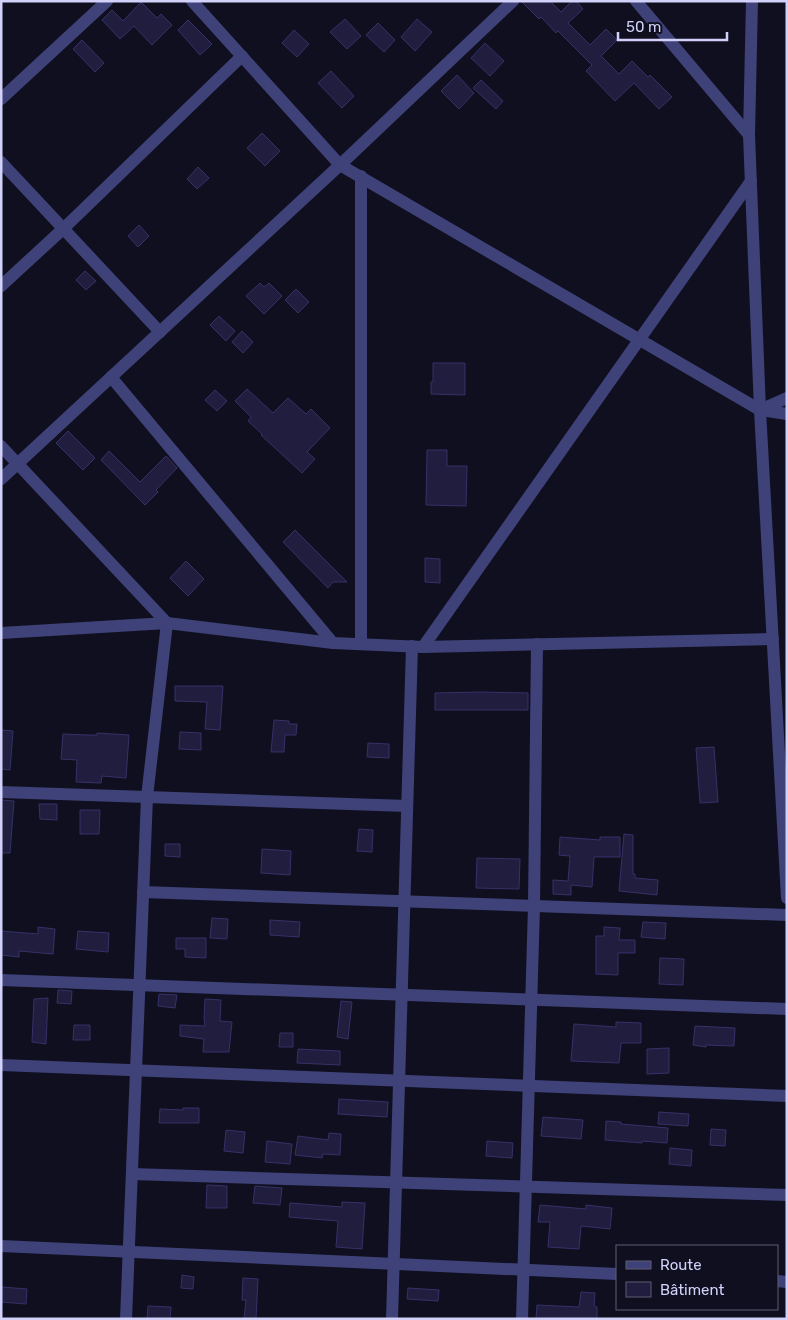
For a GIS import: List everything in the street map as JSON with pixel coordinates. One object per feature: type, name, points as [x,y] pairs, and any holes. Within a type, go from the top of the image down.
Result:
[{"type":"street","points":[[1,99],[107,1]]},
{"type":"street","points":[[192,1],[340,164],[760,410],[787,414]]},
{"type":"street","points":[[1,479],[513,1]]},
{"type":"street","points":[[636,1],[749,135]]},
{"type":"street","points":[[752,1],[749,135],[760,410],[773,640],[784,749],[787,898]]},
{"type":"street","points":[[1,286],[63,230],[242,56]]},
{"type":"street","points":[[1,162],[160,332]]},
{"type":"street","points":[[361,176],[361,644]]},
{"type":"street","points":[[392,1319],[408,806],[418,646],[751,181]]},
{"type":"street","points":[[111,377],[333,643]]},
{"type":"street","points":[[760,410],[787,398]]},
{"type":"street","points":[[1,446],[167,623],[147,797],[126,1319]]},
{"type":"street","points":[[1,633],[167,623],[333,643],[418,646],[773,640]]},
{"type":"street","points":[[522,1319],[534,906],[537,644]]},
{"type":"street","points":[[1,792],[408,806]]},
{"type":"street","points":[[144,892],[787,915]]},
{"type":"street","points":[[1,980],[787,1009]]},
{"type":"street","points":[[1,1065],[787,1096]]},
{"type":"street","points":[[132,1174],[787,1195]]},
{"type":"street","points":[[1,1246],[616,1274]]},
{"type":"building","points":[[521,1],[550,1],[561,12],[572,1],[576,1],[583,9],[568,23],[590,45],[606,29],[617,40],[601,56],[619,74],[632,61],[648,77],[650,75],[672,97],[659,109],[634,83],[615,101],[586,71],[592,65],[558,31],[556,33],[541,17],[539,19]]},
{"type":"building","points":[[141,2],[157,18],[161,14],[172,25],[152,45],[134,26],[120,39],[102,20],[112,10],[123,21]]},
{"type":"building","points":[[345,19],[361,36],[347,49],[330,32]]},
{"type":"building","points":[[417,19],[432,32],[415,51],[401,37]]},
{"type":"building","points":[[188,20],[212,44],[200,55],[178,30]]},
{"type":"building","points":[[378,23],[395,40],[384,52],[366,35]]},
{"type":"building","points":[[294,30],[309,44],[297,57],[282,43]]},
{"type":"building","points":[[82,40],[104,63],[95,72],[73,49]]},
{"type":"building","points":[[485,43],[504,61],[490,76],[471,58]]},
{"type":"building","points":[[331,71],[354,96],[342,108],[318,83]]},
{"type":"building","points":[[457,75],[474,93],[459,109],[441,91]]},
{"type":"building","points":[[481,80],[503,101],[496,109],[473,88]]},
{"type":"building","points":[[262,133],[280,151],[265,166],[247,148]]},
{"type":"building","points":[[198,167],[209,178],[197,189],[187,179]]},
{"type":"building","points":[[139,225],[149,236],[138,247],[128,236]]},
{"type":"building","points":[[85,271],[96,281],[86,290],[76,280]]},
{"type":"building","points":[[260,283],[264,287],[269,283],[282,296],[264,314],[246,296]]},
{"type":"building","points":[[296,289],[309,302],[298,313],[285,300]]},
{"type":"building","points":[[219,316],[235,331],[226,341],[210,325]]},
{"type":"building","points":[[242,331],[253,342],[243,353],[232,342]]},
{"type":"building","points":[[433,363],[465,363],[465,395],[431,394]]},
{"type":"building","points":[[247,389],[273,413],[288,398],[306,414],[311,409],[330,428],[307,452],[315,459],[302,473],[248,421],[251,417],[235,401]]},
{"type":"building","points":[[215,390],[227,401],[217,411],[205,400]]},
{"type":"building","points":[[68,431],[95,458],[83,470],[56,443]]},
{"type":"building","points":[[427,450],[447,450],[447,466],[467,466],[466,506],[426,505]]},
{"type":"building","points":[[109,451],[140,482],[166,456],[177,468],[145,505],[101,460]]},
{"type":"building","points":[[295,530],[347,582],[333,582],[328,588],[283,542]]},
{"type":"building","points":[[425,558],[440,559],[440,583],[425,582]]},
{"type":"building","points":[[186,561],[204,579],[188,596],[170,578]]},
{"type":"building","points":[[175,686],[223,686],[220,730],[205,729],[207,702],[175,701]]},
{"type":"building","points":[[435,693],[528,693],[528,710],[435,710]]},
{"type":"building","points":[[274,720],[289,721],[289,724],[297,724],[296,735],[285,735],[284,752],[271,752]]},
{"type":"building","points":[[1,730],[13,731],[10,770],[1,769]]},
{"type":"building","points":[[180,732],[201,733],[201,750],[179,749]]},
{"type":"building","points":[[97,733],[129,735],[126,778],[102,776],[101,783],[76,782],[77,760],[61,759],[63,734],[97,735]]},
{"type":"building","points":[[368,743],[389,744],[389,758],[367,757]]},
{"type":"building","points":[[714,747],[718,802],[700,803],[696,748]]},
{"type":"building","points":[[1,800],[14,801],[10,853],[1,853]]},
{"type":"building","points":[[39,804],[57,804],[57,820],[40,819]]},
{"type":"building","points":[[80,810],[100,810],[99,834],[80,834]]},
{"type":"building","points":[[359,829],[373,830],[372,852],[357,851]]},
{"type":"building","points":[[624,834],[633,835],[633,874],[635,874],[635,878],[658,880],[657,895],[619,891]]},
{"type":"building","points":[[560,837],[600,840],[600,837],[620,837],[620,857],[594,857],[592,887],[571,885],[571,895],[553,894],[553,880],[568,881],[570,856],[559,855]]},
{"type":"building","points":[[165,844],[180,844],[180,857],[165,856]]},
{"type":"building","points":[[262,849],[291,851],[290,875],[261,873]]},
{"type":"building","points":[[477,858],[520,859],[519,889],[476,888]]},
{"type":"building","points":[[212,918],[228,919],[227,939],[210,938]]},
{"type":"building","points":[[270,920],[300,922],[299,937],[270,935]]},
{"type":"building","points":[[643,922],[666,923],[665,939],[641,937]]},
{"type":"building","points":[[38,927],[55,929],[53,954],[19,951],[19,957],[1,955],[1,931],[38,934]]},
{"type":"building","points":[[604,927],[620,928],[619,940],[635,940],[635,953],[618,953],[618,975],[596,974],[596,936],[604,936]]},
{"type":"building","points":[[78,931],[109,933],[108,952],[76,949]]},
{"type":"building","points":[[176,938],[206,938],[206,958],[185,957],[185,949],[176,949]]},
{"type":"building","points":[[660,958],[684,959],[683,985],[659,984]]},
{"type":"building","points":[[58,990],[72,991],[71,1004],[57,1003]]},
{"type":"building","points":[[159,994],[177,995],[175,1008],[158,1006]]},
{"type":"building","points":[[48,998],[46,1044],[32,1042],[34,999]]},
{"type":"building","points":[[205,999],[221,1000],[220,1021],[232,1022],[229,1052],[203,1052],[204,1039],[180,1036],[180,1025],[205,1026]]},
{"type":"building","points":[[341,1001],[352,1002],[348,1039],[337,1037]]},
{"type":"building","points":[[616,1022],[641,1023],[641,1043],[621,1043],[619,1063],[571,1061],[574,1024],[616,1027]]},
{"type":"building","points":[[74,1025],[90,1025],[90,1040],[73,1040]]},
{"type":"building","points":[[695,1026],[735,1028],[734,1046],[706,1045],[706,1047],[693,1045]]},
{"type":"building","points":[[280,1033],[293,1033],[293,1047],[279,1047]]},
{"type":"building","points":[[669,1048],[669,1073],[647,1074],[647,1049]]},
{"type":"building","points":[[298,1049],[340,1051],[340,1065],[297,1063]]},
{"type":"building","points":[[339,1099],[388,1102],[387,1117],[338,1114]]},
{"type":"building","points":[[183,1108],[199,1108],[199,1123],[159,1123],[160,1109],[183,1110]]},
{"type":"building","points":[[659,1112],[689,1114],[688,1126],[658,1124]]},
{"type":"building","points":[[543,1117],[583,1120],[581,1139],[541,1136]]},
{"type":"building","points":[[606,1121],[668,1128],[667,1143],[605,1140]]},
{"type":"building","points":[[711,1129],[726,1130],[725,1146],[710,1145]]},
{"type":"building","points":[[226,1130],[245,1132],[243,1153],[224,1151]]},
{"type":"building","points":[[329,1133],[341,1134],[340,1155],[323,1154],[322,1158],[295,1155],[298,1136],[328,1140]]},
{"type":"building","points":[[267,1141],[292,1144],[290,1164],[265,1162]]},
{"type":"building","points":[[487,1141],[513,1143],[512,1158],[486,1156]]},
{"type":"building","points":[[670,1148],[692,1150],[691,1166],[669,1164]]},
{"type":"building","points":[[207,1185],[227,1186],[227,1208],[206,1208]]},
{"type":"building","points":[[255,1186],[282,1188],[280,1205],[253,1203]]},
{"type":"building","points":[[342,1202],[365,1203],[362,1249],[336,1247],[338,1221],[289,1217],[290,1203],[342,1207]]},
{"type":"building","points":[[540,1205],[586,1209],[586,1205],[612,1208],[610,1229],[581,1226],[579,1249],[548,1247],[550,1222],[538,1222]]},
{"type":"building","points":[[182,1275],[194,1277],[193,1289],[181,1288]]},
{"type":"building","points":[[243,1278],[258,1279],[256,1319],[244,1319],[246,1300],[242,1300]]},
{"type":"building","points":[[2,1287],[27,1289],[26,1304],[1,1302]]},
{"type":"building","points":[[408,1288],[439,1290],[438,1301],[407,1299]]},
{"type":"building","points":[[581,1292],[595,1293],[594,1306],[597,1307],[597,1319],[536,1319],[537,1305],[579,1307]]},
{"type":"building","points":[[148,1306],[171,1307],[170,1319],[147,1319]]}]
